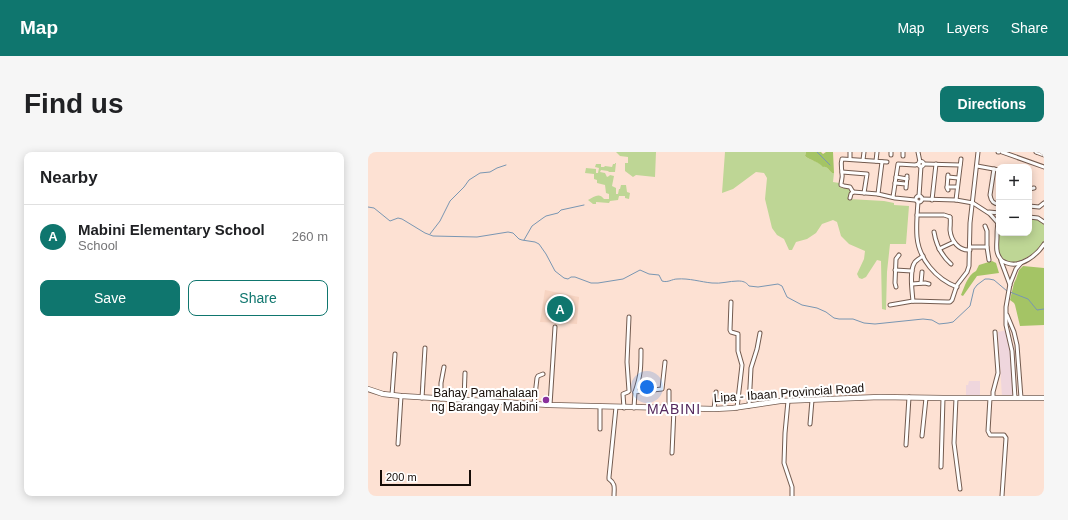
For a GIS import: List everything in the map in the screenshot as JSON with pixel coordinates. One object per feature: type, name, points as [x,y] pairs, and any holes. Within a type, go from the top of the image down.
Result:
[{"type":"main road","name":"Lipa - Ibaan Provincial Road","points":[[368,389],[383,394],[422,398],[616,408],[671,409],[737,408],[773,402],[867,397],[1044,398]]},
{"type":"street","points":[[850,152],[850,159]]},
{"type":"street","points":[[863,160],[864,152]]},
{"type":"street","points":[[876,161],[877,152]]},
{"type":"street","points":[[918,152],[921,164],[918,196],[916,197],[917,238],[923,256],[930,266],[949,284],[957,286]]},
{"type":"street","points":[[890,305],[913,301],[950,302],[953,298],[957,286],[970,266],[972,202],[978,152]]},
{"type":"street","points":[[1000,152],[1028,164],[1044,167]]},
{"type":"street","points":[[1036,152],[1044,155]]},
{"type":"street","points":[[853,192],[850,187],[841,185],[841,160],[850,159],[887,162]]},
{"type":"street","points":[[956,200],[961,159]]},
{"type":"street","points":[[878,194],[882,162]]},
{"type":"street","points":[[892,163],[915,165],[960,165]]},
{"type":"street","points":[[893,197],[898,164]]},
{"type":"street","points":[[932,200],[936,164]]},
{"type":"street","points":[[977,166],[994,169],[990,195],[992,202],[996,204]]},
{"type":"street","points":[[864,193],[868,169]]},
{"type":"street","points":[[842,172],[867,174]]},
{"type":"street","points":[[957,187],[947,189],[948,176],[958,178]]},
{"type":"street","points":[[895,183],[906,186],[907,177],[896,177]]},
{"type":"street","points":[[853,192],[878,194],[920,202],[922,199]]},
{"type":"street","points":[[850,198],[853,192]]},
{"type":"street","points":[[918,196],[922,199],[972,202],[988,212],[996,220]]},
{"type":"street","points":[[1032,206],[1039,207],[1044,204]]},
{"type":"street","points":[[988,212],[996,213]]},
{"type":"street","points":[[917,215],[951,216],[951,233],[954,242],[962,249],[987,247]]},
{"type":"street","points":[[1032,217],[1043,220],[1044,216]]},
{"type":"street","points":[[985,226],[987,231],[989,260]]},
{"type":"street","points":[[934,232],[939,249],[950,264]]},
{"type":"street","points":[[998,236],[997,250],[1010,285]]},
{"type":"street","points":[[939,249],[954,242]]},
{"type":"street","points":[[1015,398],[1012,351],[1006,323],[1007,300],[1010,285],[1017,267],[1036,253],[1044,244]]},
{"type":"street","points":[[896,286],[896,259],[899,255]]},
{"type":"street","points":[[913,301],[912,271],[915,262],[923,256]]},
{"type":"street","points":[[1001,260],[1012,264],[1021,263]]},
{"type":"street","points":[[895,270],[912,271]]},
{"type":"street","points":[[921,283],[922,272]]},
{"type":"street","points":[[912,284],[929,284]]},
{"type":"street","points":[[731,302],[730,330],[731,332],[738,334],[738,351],[741,361],[737,408]]},
{"type":"street","points":[[1006,313],[1013,329],[1017,345],[1020,398]]},
{"type":"street","points":[[624,408],[623,394],[628,392],[627,362],[629,317]]},
{"type":"street","points":[[550,405],[555,327]]},
{"type":"street","points":[[995,332],[998,373],[991,398],[988,431],[990,435],[1004,435],[1006,438],[1002,496]]},
{"type":"street","points":[[749,406],[751,368],[760,333]]},
{"type":"street","points":[[422,398],[424,348]]},
{"type":"street","points":[[634,408],[635,392],[641,372],[641,350]]},
{"type":"street","points":[[392,395],[396,354]]},
{"type":"street","points":[[635,392],[662,389],[665,362]]},
{"type":"street","points":[[441,399],[440,390],[444,367]]},
{"type":"street","points":[[464,400],[465,373]]},
{"type":"street","points":[[534,404],[537,378],[543,374]]},
{"type":"street","points":[[669,392],[672,453]]},
{"type":"street","points":[[714,409],[716,392]]},
{"type":"street","points":[[398,444],[401,396]]},
{"type":"street","points":[[906,445],[909,397]]},
{"type":"street","points":[[922,436],[926,398]]},
{"type":"street","points":[[941,467],[943,398]]},
{"type":"street","points":[[956,398],[954,443],[960,489]]},
{"type":"street","points":[[810,424],[812,400]]},
{"type":"street","points":[[788,401],[784,463],[792,487],[792,496]]},
{"type":"street","points":[[600,407],[600,429]]},
{"type":"street","points":[[614,496],[614,484],[609,479],[609,476],[616,408]]},
{"type":"shaded area","points":[[545,290],[579,297],[577,324],[540,322]]},
{"type":"shaded area","points":[[1007,330],[1010,342],[1014,397],[1002,397],[998,332]]},
{"type":"shaded area","points":[[969,381],[980,381],[980,396],[966,397],[966,385],[968,385]]},
{"type":"green space","points":[[616,152],[656,152],[655,177],[636,175],[633,177],[625,171],[625,163],[628,163],[628,157],[620,156]]},
{"type":"green space","points":[[725,152],[806,152],[805,156],[834,173],[833,182],[839,183],[839,187],[847,188],[851,191],[849,194],[849,199],[884,201],[894,203],[894,205],[909,206],[906,244],[890,244],[887,272],[886,310],[882,309],[881,261],[877,260],[866,277],[862,279],[859,278],[857,274],[864,259],[865,251],[849,244],[841,236],[837,222],[833,220],[822,224],[816,233],[807,239],[796,242],[792,250],[789,250],[784,239],[777,235],[772,228],[765,199],[767,178],[764,173],[756,172],[733,189],[722,193]]},
{"type":"green space","points":[[806,152],[821,152],[823,154],[826,152],[833,152],[834,173],[805,156]]},
{"type":"green space","points":[[615,163],[615,172],[601,170],[600,172],[605,173],[607,177],[610,175],[614,176],[612,186],[616,188],[616,194],[618,194],[621,185],[626,185],[627,192],[630,193],[629,199],[625,198],[625,196],[619,196],[618,200],[610,201],[609,203],[596,202],[596,204],[593,204],[588,200],[598,195],[604,199],[609,199],[609,194],[606,193],[605,185],[597,183],[597,180],[594,179],[594,174],[585,173],[586,168],[596,169],[596,173],[598,173],[599,168],[595,167],[596,164],[601,164],[601,167],[612,167]]},
{"type":"green space","points":[[1032,219],[1038,220],[1044,225],[1044,241],[1039,249],[1031,255],[1018,262],[1009,262],[1005,261],[999,252],[999,236],[1032,236]]},
{"type":"green space","points":[[992,261],[996,263],[999,273],[977,276],[963,296],[961,295],[968,278],[976,271],[979,265]]},
{"type":"green space","points":[[1023,266],[1044,268],[1044,325],[1020,326],[1015,305],[1010,300],[1014,283],[1019,270]]},
{"type":"waterway","points":[[817,152],[830,165]]},
{"type":"waterway","points":[[430,234],[440,221],[450,201],[469,180],[480,173],[490,172],[506,165]]},
{"type":"waterway","points":[[524,240],[532,226],[546,216],[558,213],[561,210],[584,205]]},
{"type":"waterway","points":[[368,207],[374,208],[390,221],[398,218],[402,219],[425,233],[433,236],[477,237],[508,232],[513,233],[519,239],[539,244],[555,271],[564,278],[568,279],[575,277],[591,283],[598,283],[623,279],[640,270],[649,274],[659,275],[662,281],[675,279],[715,283],[740,281],[749,286],[758,287],[778,284],[782,286],[787,297],[802,305],[817,308],[834,318],[853,319],[864,323],[875,324],[923,319],[932,320],[939,324],[953,322],[970,306],[974,289],[985,279],[994,280],[1007,291]]},
{"type":"waterway","points":[[1010,292],[1028,299],[1037,310],[1044,309]]},
{"type":"place","name":"Mabini Elementary School","points":[[560,309]]},
{"type":"place","name":"Bahay Pamahalaan ng Barangay Mabini","points":[[546,400]]},
{"type":"district","name":"MABINI","points":[[674,409]]}]
